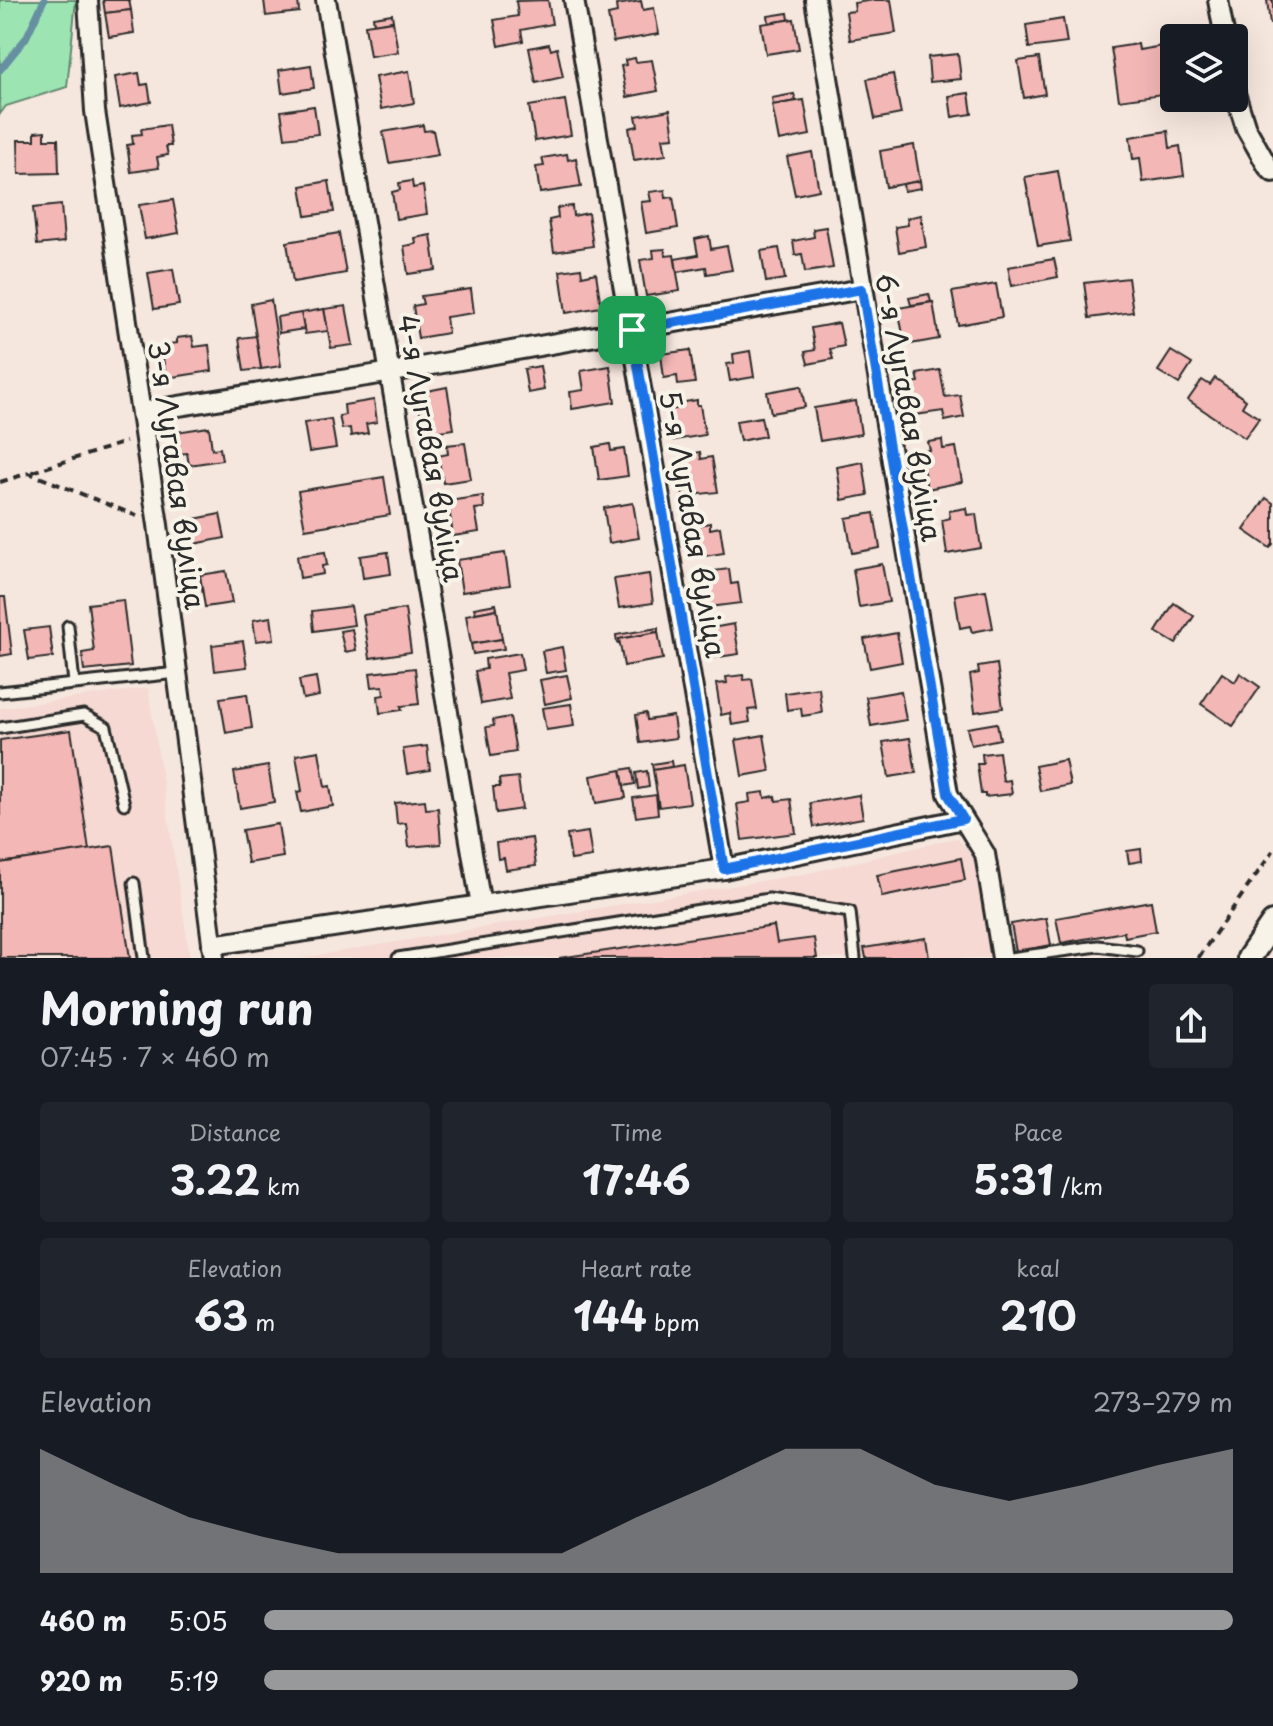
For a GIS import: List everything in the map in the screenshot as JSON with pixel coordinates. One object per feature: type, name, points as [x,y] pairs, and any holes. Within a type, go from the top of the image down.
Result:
[{"type":"street","name":"3-я Лугавая вуліца","points":[[88,0],[95,111],[158,525],[213,951]]},
{"type":"street","name":"4-я Лугавая вуліца","points":[[326,0],[481,905]]},
{"type":"street","name":"5-я Лугавая вуліца","points":[[574,0],[724,869]]},
{"type":"street","name":"6-я Лугавая вуліца","points":[[815,0],[948,794],[985,854],[1002,958]]},
{"type":"street","points":[[1218,0],[1222,24]]},
{"type":"street","points":[[1241,112],[1246,128],[1273,172]]},
{"type":"street","points":[[141,412],[392,372],[862,289]]},
{"type":"street","points":[[213,951],[481,905],[724,869],[963,819]]},
{"type":"street","points":[[1249,958],[1273,923]]},
{"type":"lane","points":[[68,626],[74,683]]},
{"type":"lane","points":[[0,692],[177,673]]},
{"type":"lane","points":[[0,728],[84,715],[106,727],[124,804]]},
{"type":"lane","points":[[134,883],[144,958]]},
{"type":"lane","points":[[398,958],[769,899],[850,912],[855,958]]},
{"type":"lane","points":[[1010,958],[1098,946],[1137,951]]},
{"type":"path","points":[[0,482],[144,436]]},
{"type":"path","points":[[29,473],[158,525]]},
{"type":"path","points":[[1198,958],[1273,851]]},
{"type":"shaded area","points":[[148,688],[190,958],[0,958],[0,708]]},
{"type":"shaded area","points":[[957,838],[978,862],[991,958],[301,958],[809,873]]},
{"type":"green space","points":[[0,0],[76,0],[67,87],[6,106],[0,114]]},
{"type":"building","points":[[103,0],[129,0],[131,10],[105,13]]},
{"type":"building","points":[[264,0],[298,0],[299,12],[266,16]]},
{"type":"building","points":[[548,0],[552,24],[521,30],[523,41],[499,46],[494,20],[518,16],[516,1]]},
{"type":"building","points":[[891,0],[896,33],[850,40],[846,12],[855,11],[854,3]]},
{"type":"building","points":[[1267,0],[1273,0],[1273,24],[1270,24]]},
{"type":"building","points":[[641,1],[643,10],[654,8],[659,34],[613,42],[608,15],[617,13],[616,5]]},
{"type":"building","points":[[131,10],[134,33],[109,37],[105,13]]},
{"type":"building","points":[[788,13],[789,20],[769,23],[768,16]]},
{"type":"building","points":[[392,14],[393,21],[374,24],[373,17]]},
{"type":"building","points":[[794,19],[799,49],[766,54],[761,24]]},
{"type":"building","points":[[1063,19],[1067,43],[1029,48],[1026,25]]},
{"type":"building","points":[[393,21],[398,52],[370,56],[365,25]]},
{"type":"building","points":[[549,44],[551,50],[557,48],[563,77],[536,83],[529,48]]},
{"type":"building","points":[[1138,44],[1139,50],[1160,46],[1160,94],[1119,100],[1111,48]]},
{"type":"building","points":[[958,54],[961,79],[930,82],[928,57]]},
{"type":"building","points":[[635,58],[636,62],[652,60],[658,91],[627,97],[621,66],[626,65],[625,60]]},
{"type":"building","points":[[1039,58],[1045,94],[1024,98],[1018,61]]},
{"type":"building","points":[[311,65],[314,88],[282,93],[279,70]]},
{"type":"building","points":[[409,71],[414,103],[381,109],[375,77]]},
{"type":"building","points":[[139,73],[141,85],[148,84],[151,102],[120,108],[115,77]]},
{"type":"building","points":[[893,74],[901,114],[875,119],[867,79]]},
{"type":"building","points":[[969,93],[972,114],[952,117],[949,96]]},
{"type":"building","points":[[794,94],[796,101],[773,105],[772,98]]},
{"type":"building","points":[[565,100],[571,135],[535,141],[529,106]]},
{"type":"building","points":[[804,100],[810,135],[779,141],[772,105]]},
{"type":"building","points":[[314,106],[318,134],[285,138],[281,111]]},
{"type":"building","points":[[670,110],[674,137],[663,138],[666,155],[634,160],[629,128],[638,126],[636,116]]},
{"type":"building","points":[[168,125],[171,146],[166,146],[168,155],[157,157],[159,168],[131,172],[127,145],[133,144],[132,135],[142,134],[141,129]]},
{"type":"building","points":[[423,125],[424,131],[433,130],[438,155],[389,163],[383,132]]},
{"type":"building","points":[[45,131],[45,139],[58,139],[59,173],[19,174],[18,140],[35,140],[35,132]]},
{"type":"building","points":[[1168,131],[1170,148],[1180,146],[1184,176],[1143,182],[1140,158],[1133,159],[1130,137]]},
{"type":"building","points":[[914,145],[920,181],[886,187],[880,151]]},
{"type":"building","points":[[812,152],[819,190],[795,195],[787,157]]},
{"type":"building","points":[[567,154],[568,160],[576,158],[581,187],[540,193],[536,167],[544,166],[542,158]]},
{"type":"building","points":[[1058,171],[1070,241],[1038,246],[1025,177]]},
{"type":"building","points":[[329,181],[334,212],[306,216],[301,186]]},
{"type":"building","points":[[412,181],[413,188],[423,186],[427,214],[396,219],[392,192],[400,190],[399,183]]},
{"type":"building","points":[[920,181],[921,188],[904,191],[903,184]]},
{"type":"building","points":[[665,190],[666,198],[673,197],[678,228],[646,233],[641,202],[651,201],[649,192]]},
{"type":"building","points":[[173,200],[179,233],[145,239],[139,205]]},
{"type":"building","points":[[61,205],[64,242],[37,245],[33,208]]},
{"type":"building","points":[[572,206],[573,216],[588,213],[593,246],[554,252],[549,220],[558,218],[557,208]]},
{"type":"building","points":[[921,215],[926,247],[899,252],[895,227],[908,225],[907,218]]},
{"type":"building","points":[[826,227],[833,268],[805,272],[802,254],[795,255],[793,241],[814,237],[813,229]]},
{"type":"building","points":[[339,233],[346,273],[293,282],[287,242]]},
{"type":"building","points":[[431,235],[436,270],[408,274],[404,246],[416,244],[415,238]]},
{"type":"building","points":[[709,236],[711,249],[727,246],[732,270],[707,274],[706,267],[677,272],[675,259],[698,255],[695,239]]},
{"type":"building","points":[[779,248],[785,279],[766,282],[761,251]]},
{"type":"building","points":[[665,249],[666,256],[674,255],[680,291],[646,296],[640,260],[654,258],[653,250]]},
{"type":"building","points":[[1054,259],[1058,277],[1012,286],[1008,267]]},
{"type":"building","points":[[581,268],[582,276],[596,273],[601,307],[566,313],[560,271]]},
{"type":"building","points":[[173,269],[179,305],[154,309],[148,273]]},
{"type":"building","points":[[1128,278],[1133,312],[1089,318],[1084,283]]},
{"type":"building","points":[[996,284],[1002,317],[958,325],[952,292]]},
{"type":"building","points":[[471,289],[474,313],[446,317],[448,333],[418,338],[413,306],[423,304],[421,296]]},
{"type":"building","points":[[929,294],[931,302],[911,305],[909,298]]},
{"type":"building","points":[[271,300],[281,366],[261,369],[251,304]]},
{"type":"building","points":[[933,302],[939,339],[905,345],[898,308]]},
{"type":"building","points":[[346,306],[353,345],[331,348],[324,309]]},
{"type":"building","points":[[324,309],[328,331],[305,334],[301,313]]},
{"type":"building","points":[[301,313],[304,329],[279,333],[277,317]]},
{"type":"building","points":[[839,323],[844,346],[830,349],[833,359],[808,364],[805,352],[815,350],[811,328]]},
{"type":"building","points":[[192,336],[194,347],[209,345],[212,371],[166,378],[161,345],[177,343],[177,338]]},
{"type":"building","points":[[256,336],[261,369],[244,371],[239,338]]},
{"type":"building","points":[[690,350],[695,383],[678,385],[677,376],[664,378],[661,354]]},
{"type":"building","points":[[750,351],[754,377],[730,381],[727,364],[734,363],[733,354]]},
{"type":"building","points":[[1171,351],[1192,364],[1179,384],[1158,371]]},
{"type":"building","points":[[540,366],[544,390],[528,393],[524,369]]},
{"type":"building","points":[[610,366],[615,402],[572,409],[570,392],[584,390],[581,371]]},
{"type":"building","points":[[940,370],[945,397],[960,395],[964,417],[945,421],[943,411],[915,415],[910,383],[919,382],[917,374]]},
{"type":"building","points":[[1215,378],[1246,400],[1242,407],[1259,418],[1245,438],[1188,400],[1202,380],[1210,385]]},
{"type":"building","points":[[801,386],[805,407],[771,413],[767,392]]},
{"type":"building","points":[[447,387],[454,429],[423,430],[417,393]]},
{"type":"building","points":[[374,400],[377,422],[366,424],[368,433],[351,436],[350,428],[342,429],[339,416],[345,415],[344,405]]},
{"type":"building","points":[[697,400],[705,435],[674,440],[670,410],[680,408],[679,403]]},
{"type":"building","points":[[856,401],[861,434],[820,441],[814,408]]},
{"type":"building","points":[[761,417],[765,436],[740,441],[736,421]]},
{"type":"building","points":[[331,419],[336,448],[309,452],[304,423]]},
{"type":"building","points":[[209,427],[212,449],[220,448],[222,460],[189,465],[187,453],[179,454],[176,432]]},
{"type":"building","points":[[942,440],[943,449],[956,447],[962,482],[927,489],[920,452],[930,450],[928,442]]},
{"type":"building","points":[[465,443],[471,479],[443,483],[438,456],[448,454],[447,445]]},
{"type":"building","points":[[610,444],[611,451],[624,449],[628,476],[599,480],[594,447]]},
{"type":"building","points":[[700,452],[701,459],[712,457],[718,492],[683,496],[678,462],[690,460],[689,454]]},
{"type":"building","points":[[863,462],[868,495],[842,500],[837,467]]},
{"type":"building","points":[[384,477],[390,515],[305,529],[298,491]]},
{"type":"building","points":[[483,496],[484,508],[475,509],[479,532],[453,536],[448,501]]},
{"type":"building","points":[[1266,498],[1273,503],[1273,544],[1270,548],[1244,530]]},
{"type":"building","points":[[633,503],[639,538],[609,543],[604,508]]},
{"type":"building","points":[[966,508],[967,515],[976,514],[981,548],[947,554],[942,520],[950,518],[949,511]]},
{"type":"building","points":[[874,513],[880,548],[852,553],[846,518]]},
{"type":"building","points":[[220,514],[225,538],[194,544],[189,520]]},
{"type":"building","points":[[710,523],[710,529],[720,527],[724,553],[691,558],[687,533],[699,531],[698,525]]},
{"type":"building","points":[[325,552],[327,565],[322,566],[323,574],[300,578],[297,556]]},
{"type":"building","points":[[388,552],[391,574],[363,578],[360,556]]},
{"type":"building","points":[[505,553],[510,585],[462,592],[457,560]]},
{"type":"building","points":[[882,564],[889,602],[859,607],[853,569]]},
{"type":"building","points":[[729,569],[731,584],[738,583],[741,603],[702,608],[697,573]]},
{"type":"building","points":[[226,571],[232,603],[205,607],[200,575]]},
{"type":"building","points":[[649,574],[653,603],[619,608],[614,579]]},
{"type":"building","points":[[986,590],[993,628],[972,632],[970,626],[960,628],[955,595]]},
{"type":"building","points":[[0,597],[5,597],[12,654],[0,656]]},
{"type":"building","points":[[123,600],[131,666],[84,671],[82,653],[94,651],[88,604]]},
{"type":"building","points":[[1174,603],[1194,616],[1176,644],[1156,632]]},
{"type":"building","points":[[496,604],[497,609],[476,613],[474,608]]},
{"type":"building","points":[[351,606],[354,625],[314,631],[312,611]]},
{"type":"building","points":[[405,609],[411,652],[370,658],[363,615]]},
{"type":"building","points":[[497,609],[502,639],[471,644],[466,615]]},
{"type":"building","points":[[271,617],[274,639],[256,641],[253,620]]},
{"type":"building","points":[[734,624],[739,654],[711,658],[706,629]]},
{"type":"building","points":[[49,627],[53,657],[29,660],[24,630]]},
{"type":"building","points":[[658,628],[658,632],[619,639],[620,643],[617,643],[616,635]]},
{"type":"building","points":[[352,629],[356,650],[345,652],[340,631]]},
{"type":"building","points":[[658,632],[663,659],[624,666],[619,639]]},
{"type":"building","points":[[897,633],[902,662],[870,668],[864,639]]},
{"type":"building","points":[[502,639],[504,649],[473,654],[471,644]]},
{"type":"building","points":[[243,641],[247,667],[215,671],[212,645]]},
{"type":"building","points":[[562,647],[566,670],[546,673],[542,651]]},
{"type":"building","points":[[520,653],[523,670],[505,673],[510,699],[481,704],[475,671],[486,669],[485,659]]},
{"type":"building","points":[[997,664],[1003,708],[975,712],[970,675],[979,673],[978,667]]},
{"type":"building","points":[[415,668],[419,704],[380,713],[378,696],[384,695],[383,686],[372,687],[370,673]]},
{"type":"building","points":[[1222,673],[1235,682],[1240,673],[1260,687],[1233,726],[1201,704]]},
{"type":"building","points":[[567,675],[572,698],[545,704],[540,680]]},
{"type":"building","points":[[743,675],[744,680],[752,679],[757,709],[748,710],[750,722],[732,725],[730,713],[721,715],[716,684],[727,683],[726,677]]},
{"type":"building","points":[[316,677],[319,696],[303,699],[299,680]]},
{"type":"building","points":[[819,688],[822,713],[802,716],[801,708],[787,710],[785,693]]},
{"type":"building","points":[[901,691],[906,720],[871,726],[866,697]]},
{"type":"building","points":[[247,694],[252,728],[226,733],[220,698]]},
{"type":"building","points":[[571,704],[574,726],[546,730],[542,708]]},
{"type":"building","points":[[646,713],[647,720],[673,716],[676,738],[640,743],[636,715]]},
{"type":"building","points":[[510,717],[516,752],[491,756],[486,727],[494,726],[493,720]]},
{"type":"building","points":[[997,723],[1000,739],[971,745],[967,728]]},
{"type":"building","points":[[71,730],[89,850],[0,863],[0,740]]},
{"type":"building","points":[[764,735],[770,771],[742,776],[736,740]]},
{"type":"building","points":[[910,738],[916,773],[889,777],[883,742]]},
{"type":"building","points":[[427,746],[430,770],[407,774],[403,749]]},
{"type":"building","points":[[319,751],[325,787],[330,786],[333,806],[301,812],[297,792],[302,791],[296,755]]},
{"type":"building","points":[[999,752],[1003,781],[1010,780],[1012,794],[985,797],[981,794],[977,764],[983,764],[982,754]]},
{"type":"building","points":[[1065,760],[1070,785],[1040,791],[1035,766]]},
{"type":"building","points":[[671,761],[672,767],[653,770],[652,764]]},
{"type":"building","points":[[684,765],[690,803],[659,807],[653,770]]},
{"type":"building","points":[[268,766],[274,802],[240,808],[234,772]]},
{"type":"building","points":[[632,768],[635,784],[624,786],[621,770]]},
{"type":"building","points":[[621,770],[626,798],[596,803],[591,776]]},
{"type":"building","points":[[647,771],[649,787],[638,789],[636,773]]},
{"type":"building","points":[[518,777],[522,809],[496,813],[493,787],[500,787],[499,779]]},
{"type":"building","points":[[764,792],[765,798],[775,796],[776,801],[791,799],[796,833],[742,840],[737,804],[750,802],[749,794]]},
{"type":"building","points":[[656,795],[658,814],[636,817],[633,798]]},
{"type":"building","points":[[859,795],[863,818],[814,827],[810,803]]},
{"type":"building","points":[[425,800],[426,809],[438,808],[441,844],[409,847],[406,823],[397,824],[395,803]]},
{"type":"building","points":[[278,824],[283,857],[248,863],[242,830]]},
{"type":"building","points":[[588,832],[592,857],[571,860],[567,835]]},
{"type":"building","points":[[532,838],[536,866],[506,870],[504,858],[498,859],[496,843]]},
{"type":"building","points":[[113,846],[130,958],[0,958],[0,863]]},
{"type":"building","points":[[1141,849],[1142,861],[1129,863],[1127,851]]},
{"type":"building","points":[[961,858],[965,880],[882,897],[877,875]]},
{"type":"building","points":[[1151,901],[1156,931],[1125,937],[1124,932],[1061,943],[1056,918]]},
{"type":"building","points":[[1046,918],[1051,945],[1016,952],[1011,924]]},
{"type":"building","points":[[774,926],[777,943],[814,938],[817,958],[559,958]]},
{"type":"building","points":[[926,938],[929,958],[866,958],[864,948]]},
{"type":"waterway","points":[[0,70],[26,38],[44,0]]},
{"type":"route","points":[[862,289],[948,794],[963,819],[724,869],[632,330],[862,289]]}]
